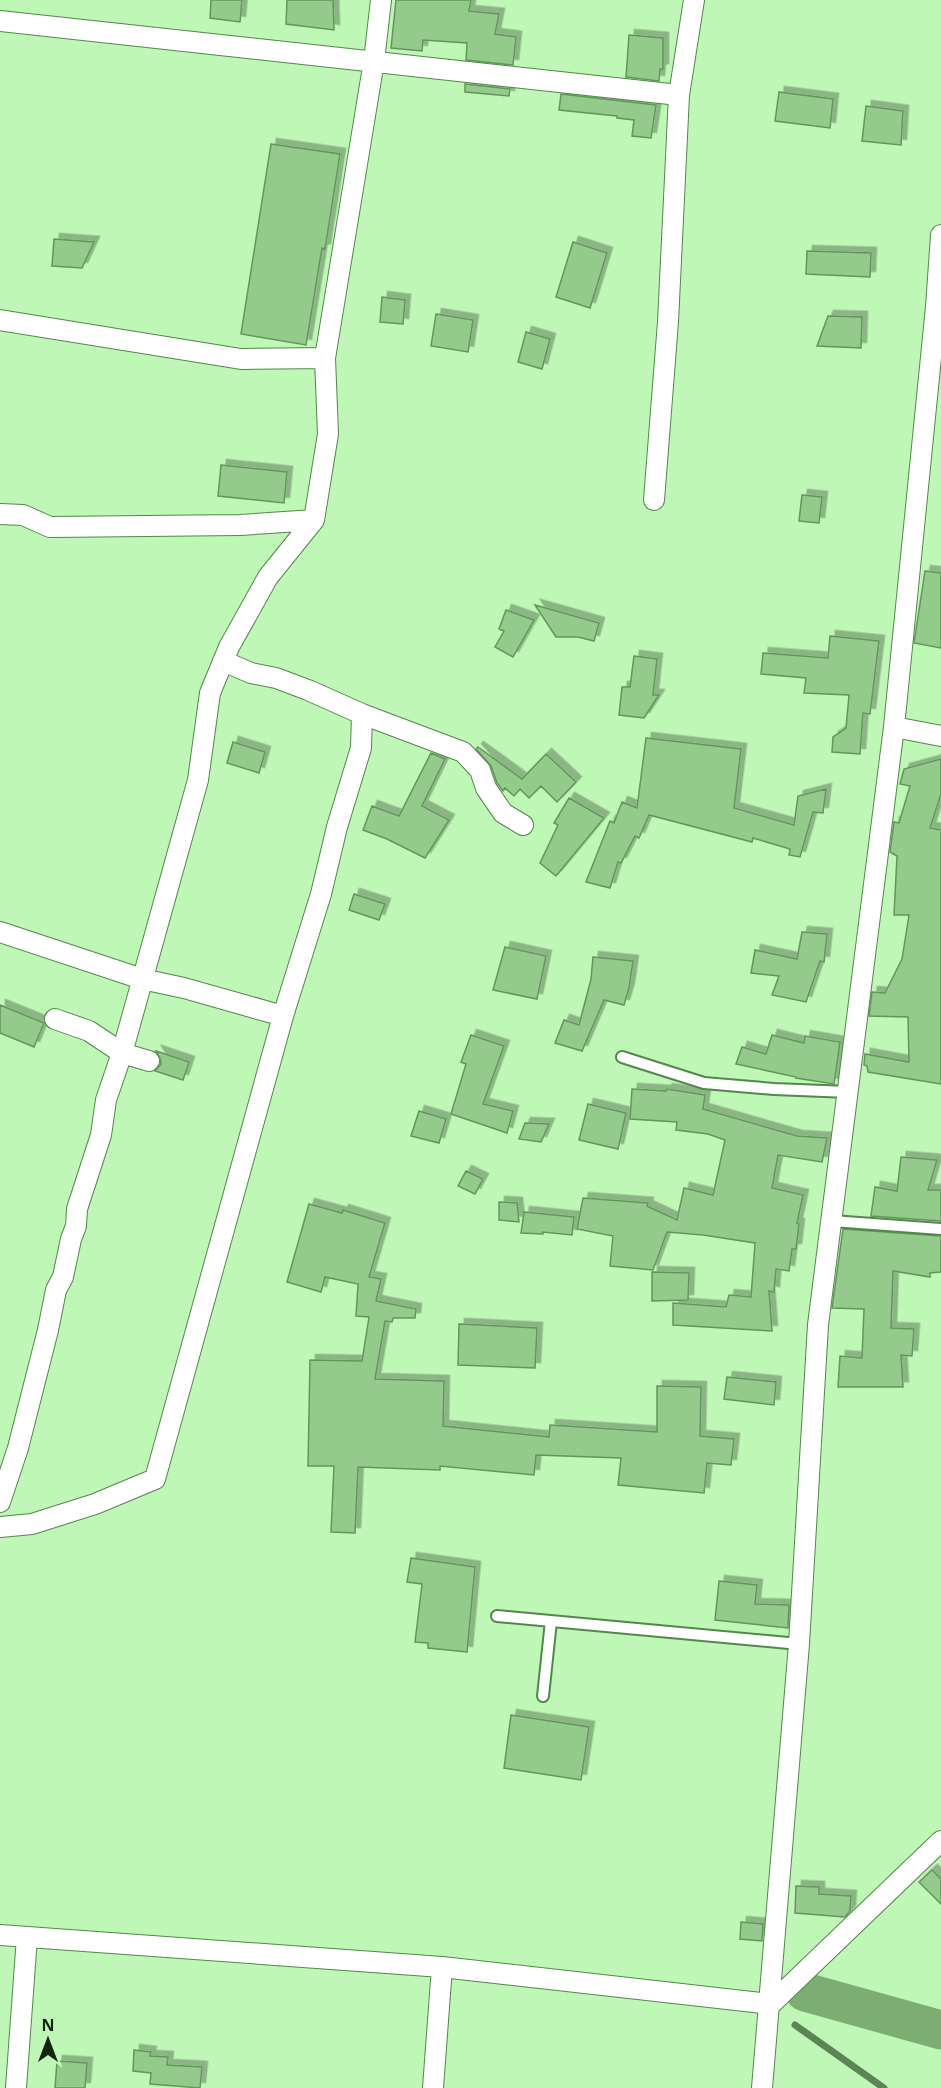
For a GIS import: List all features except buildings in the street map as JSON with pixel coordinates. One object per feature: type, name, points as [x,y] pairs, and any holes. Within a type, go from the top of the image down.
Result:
[{"type":"street","points":[[0,1502],[18,1448],[56,1290],[63,1277],[76,1226],[77,1209],[101,1136],[106,1100],[122,1053],[198,780],[210,693],[268,577],[314,520],[328,434],[325,358],[374,61],[381,0]]},
{"type":"street","points":[[654,500],[668,321],[679,95],[694,0]]},
{"type":"street","points":[[0,21],[679,95]]},
{"type":"street","points":[[762,2088],[771,2004],[800,1644],[818,1325],[894,727],[936,307],[941,235]]},
{"type":"street","points":[[0,320],[242,359],[325,358]]},
{"type":"street","points":[[0,514],[23,515],[50,527],[240,525],[314,520]]},
{"type":"street","points":[[224,661],[251,673],[276,678],[308,690],[362,714],[463,752],[480,770],[486,788],[503,813],[523,825]]},
{"type":"street","points":[[0,1527],[32,1524],[95,1504],[155,1479],[283,1016],[308,939],[361,748],[362,714]]},
{"type":"street","points":[[894,727],[941,736]]},
{"type":"street","points":[[0,932],[142,979],[184,988],[283,1016]]},
{"type":"street","points":[[55,1019],[89,1031],[122,1053],[148,1061]]},
{"type":"street","points":[[771,2004],[941,1841]]},
{"type":"street","points":[[0,1935],[442,1967],[771,2004]]},
{"type":"street","points":[[16,2088],[27,1937]]},
{"type":"street","points":[[433,2088],[442,1967]]},
{"type":"lane","points":[[622,1057],[704,1083],[849,1092]]},
{"type":"lane","points":[[832,1221],[941,1229]]},
{"type":"lane","points":[[497,1616],[800,1644]]},
{"type":"lane","points":[[543,1696],[550,1621]]},
{"type":"waterway","points":[[805,1992],[941,2030]]},
{"type":"waterway","points":[[795,2025],[884,2088]]}]
